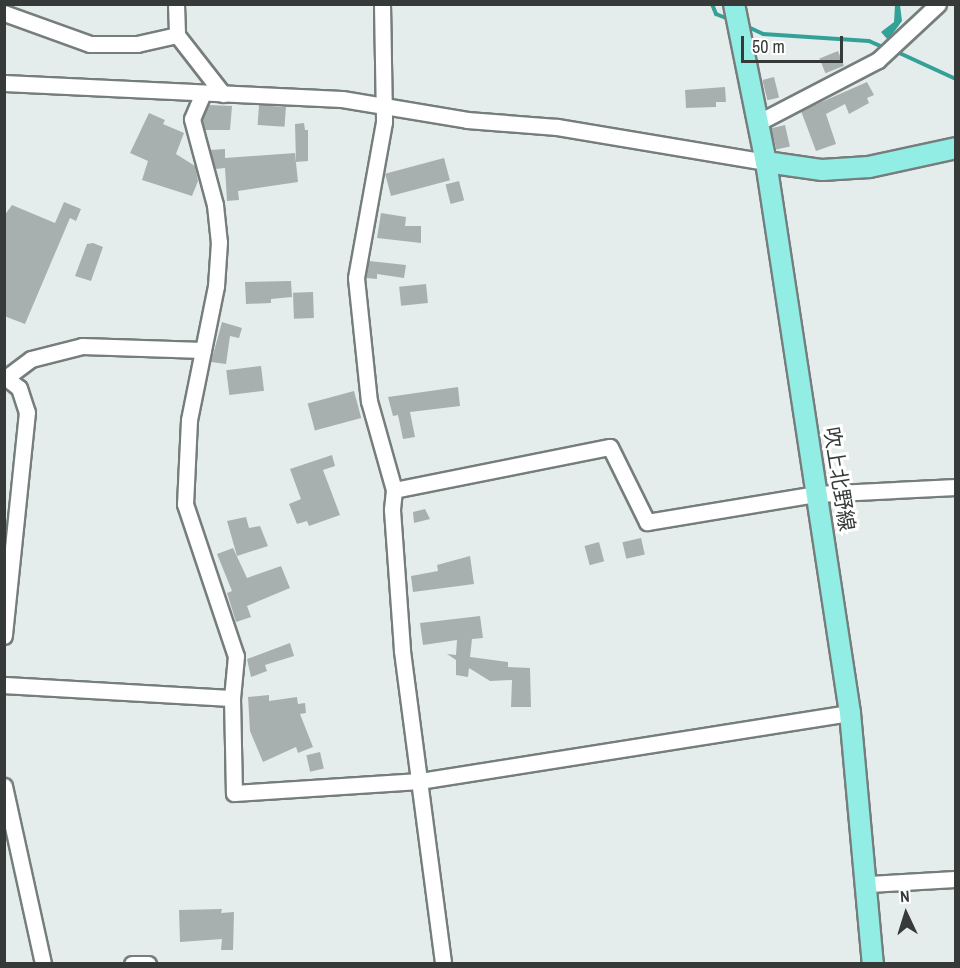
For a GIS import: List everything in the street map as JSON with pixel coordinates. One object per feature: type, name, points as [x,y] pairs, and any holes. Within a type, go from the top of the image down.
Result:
[{"type":"main road","name":"吹上北野線","points":[[734,4],[766,162],[850,713],[868,884],[873,963]]},
{"type":"main road","points":[[766,162],[822,170],[869,167],[956,148]]},
{"type":"street","points":[[176,4],[177,35],[223,94]]},
{"type":"street","points":[[382,4],[385,107],[380,162],[356,278],[369,401],[394,490],[392,510],[402,651],[443,963]]},
{"type":"street","points":[[759,122],[878,60],[938,4]]},
{"type":"street","points":[[4,13],[90,44],[137,44],[177,35]]},
{"type":"street","points":[[4,84],[342,99],[467,120],[557,127],[766,162]]},
{"type":"street","points":[[203,93],[192,119],[215,205],[219,242],[216,286],[189,420],[185,504],[236,656],[232,698],[234,793],[420,781],[850,713]]},
{"type":"street","points":[[4,636],[27,412],[22,393],[6,377],[31,358],[82,346],[203,350]]},
{"type":"street","points":[[394,490],[610,447],[647,522],[817,494],[956,487]]},
{"type":"street","points":[[4,685],[232,698]]},
{"type":"street","points":[[4,786],[43,963]]},
{"type":"street","points":[[868,884],[956,879]]},
{"type":"street","points":[[132,963],[148,963]]},
{"type":"water","points":[[895,5],[900,5],[902,21],[888,40],[881,32],[894,22]]},
{"type":"building","points":[[838,51],[844,66],[825,73],[819,58]]},
{"type":"building","points":[[774,77],[779,97],[767,100],[762,80]]},
{"type":"building","points":[[867,82],[874,95],[867,98],[869,103],[849,114],[845,104],[826,114],[836,144],[816,151],[801,111]]},
{"type":"building","points":[[725,87],[726,102],[716,102],[716,107],[686,108],[685,90]]},
{"type":"building","points":[[209,105],[232,106],[230,130],[205,130],[202,120]]},
{"type":"building","points":[[259,105],[286,107],[285,127],[258,125]]},
{"type":"building","points":[[149,113],[165,120],[163,124],[184,133],[176,154],[195,166],[198,181],[192,196],[142,180],[148,161],[130,153]]},
{"type":"building","points":[[304,123],[305,130],[308,130],[308,161],[296,162],[295,124]]},
{"type":"building","points":[[785,125],[790,146],[776,150],[771,128]]},
{"type":"building","points":[[225,149],[225,158],[295,153],[298,182],[238,191],[239,200],[227,201],[225,168],[215,169],[210,150]]},
{"type":"building","points":[[444,158],[450,180],[391,196],[385,174]]},
{"type":"building","points":[[459,181],[464,200],[451,204],[445,185]]},
{"type":"building","points":[[64,202],[81,209],[76,221],[70,218],[25,324],[4,316],[4,216],[12,205],[55,223]]},
{"type":"building","points":[[381,213],[406,217],[405,226],[421,226],[421,243],[377,238]]},
{"type":"building","points":[[93,243],[103,247],[91,281],[75,276],[87,244]]},
{"type":"building","points":[[369,261],[406,265],[404,278],[377,274],[377,279],[366,278]]},
{"type":"building","points":[[291,281],[292,297],[271,299],[271,303],[246,304],[245,282]]},
{"type":"building","points":[[426,284],[428,303],[401,306],[399,287]]},
{"type":"building","points":[[313,292],[314,318],[294,319],[293,293]]},
{"type":"building","points":[[222,322],[242,328],[239,338],[230,336],[226,364],[211,362]]},
{"type":"building","points":[[261,366],[264,391],[229,395],[226,370]]},
{"type":"building","points":[[458,387],[460,406],[410,412],[415,437],[403,439],[398,415],[393,416],[388,397]]},
{"type":"building","points":[[354,391],[361,418],[315,430],[308,403]]},
{"type":"building","points":[[332,455],[335,466],[323,470],[340,515],[309,526],[307,521],[297,524],[289,504],[301,499],[290,469]]},
{"type":"building","points":[[425,509],[430,519],[414,523],[413,512]]},
{"type":"building","points":[[246,517],[249,528],[260,526],[268,546],[237,556],[227,521]]},
{"type":"building","points":[[641,538],[645,555],[626,559],[622,542]]},
{"type":"building","points":[[599,542],[604,561],[590,565],[585,546]]},
{"type":"building","points":[[233,548],[247,578],[281,566],[290,588],[247,606],[251,617],[236,622],[227,593],[232,591],[217,554]]},
{"type":"building","points":[[470,556],[474,584],[413,592],[411,576],[438,571],[437,565]]},
{"type":"building","points":[[480,616],[483,638],[472,639],[470,657],[508,662],[508,667],[530,668],[531,707],[511,707],[512,680],[490,681],[469,668],[468,677],[456,675],[456,660],[447,654],[456,655],[457,640],[423,645],[420,623]]},
{"type":"building","points":[[290,643],[294,656],[265,665],[267,671],[251,677],[247,659]]},
{"type":"building","points":[[269,695],[269,701],[297,697],[298,704],[305,703],[306,713],[300,714],[313,747],[298,753],[296,747],[263,762],[250,731],[248,697]]},
{"type":"building","points":[[320,752],[324,769],[310,772],[306,755]]},
{"type":"building","points":[[222,909],[221,913],[234,912],[233,950],[221,950],[222,939],[180,942],[179,910]]},
{"type":"waterway","points":[[712,4],[716,14],[731,20]]},
{"type":"waterway","points":[[746,26],[763,34],[869,41],[885,48]]},
{"type":"waterway","points":[[895,51],[956,79]]}]
